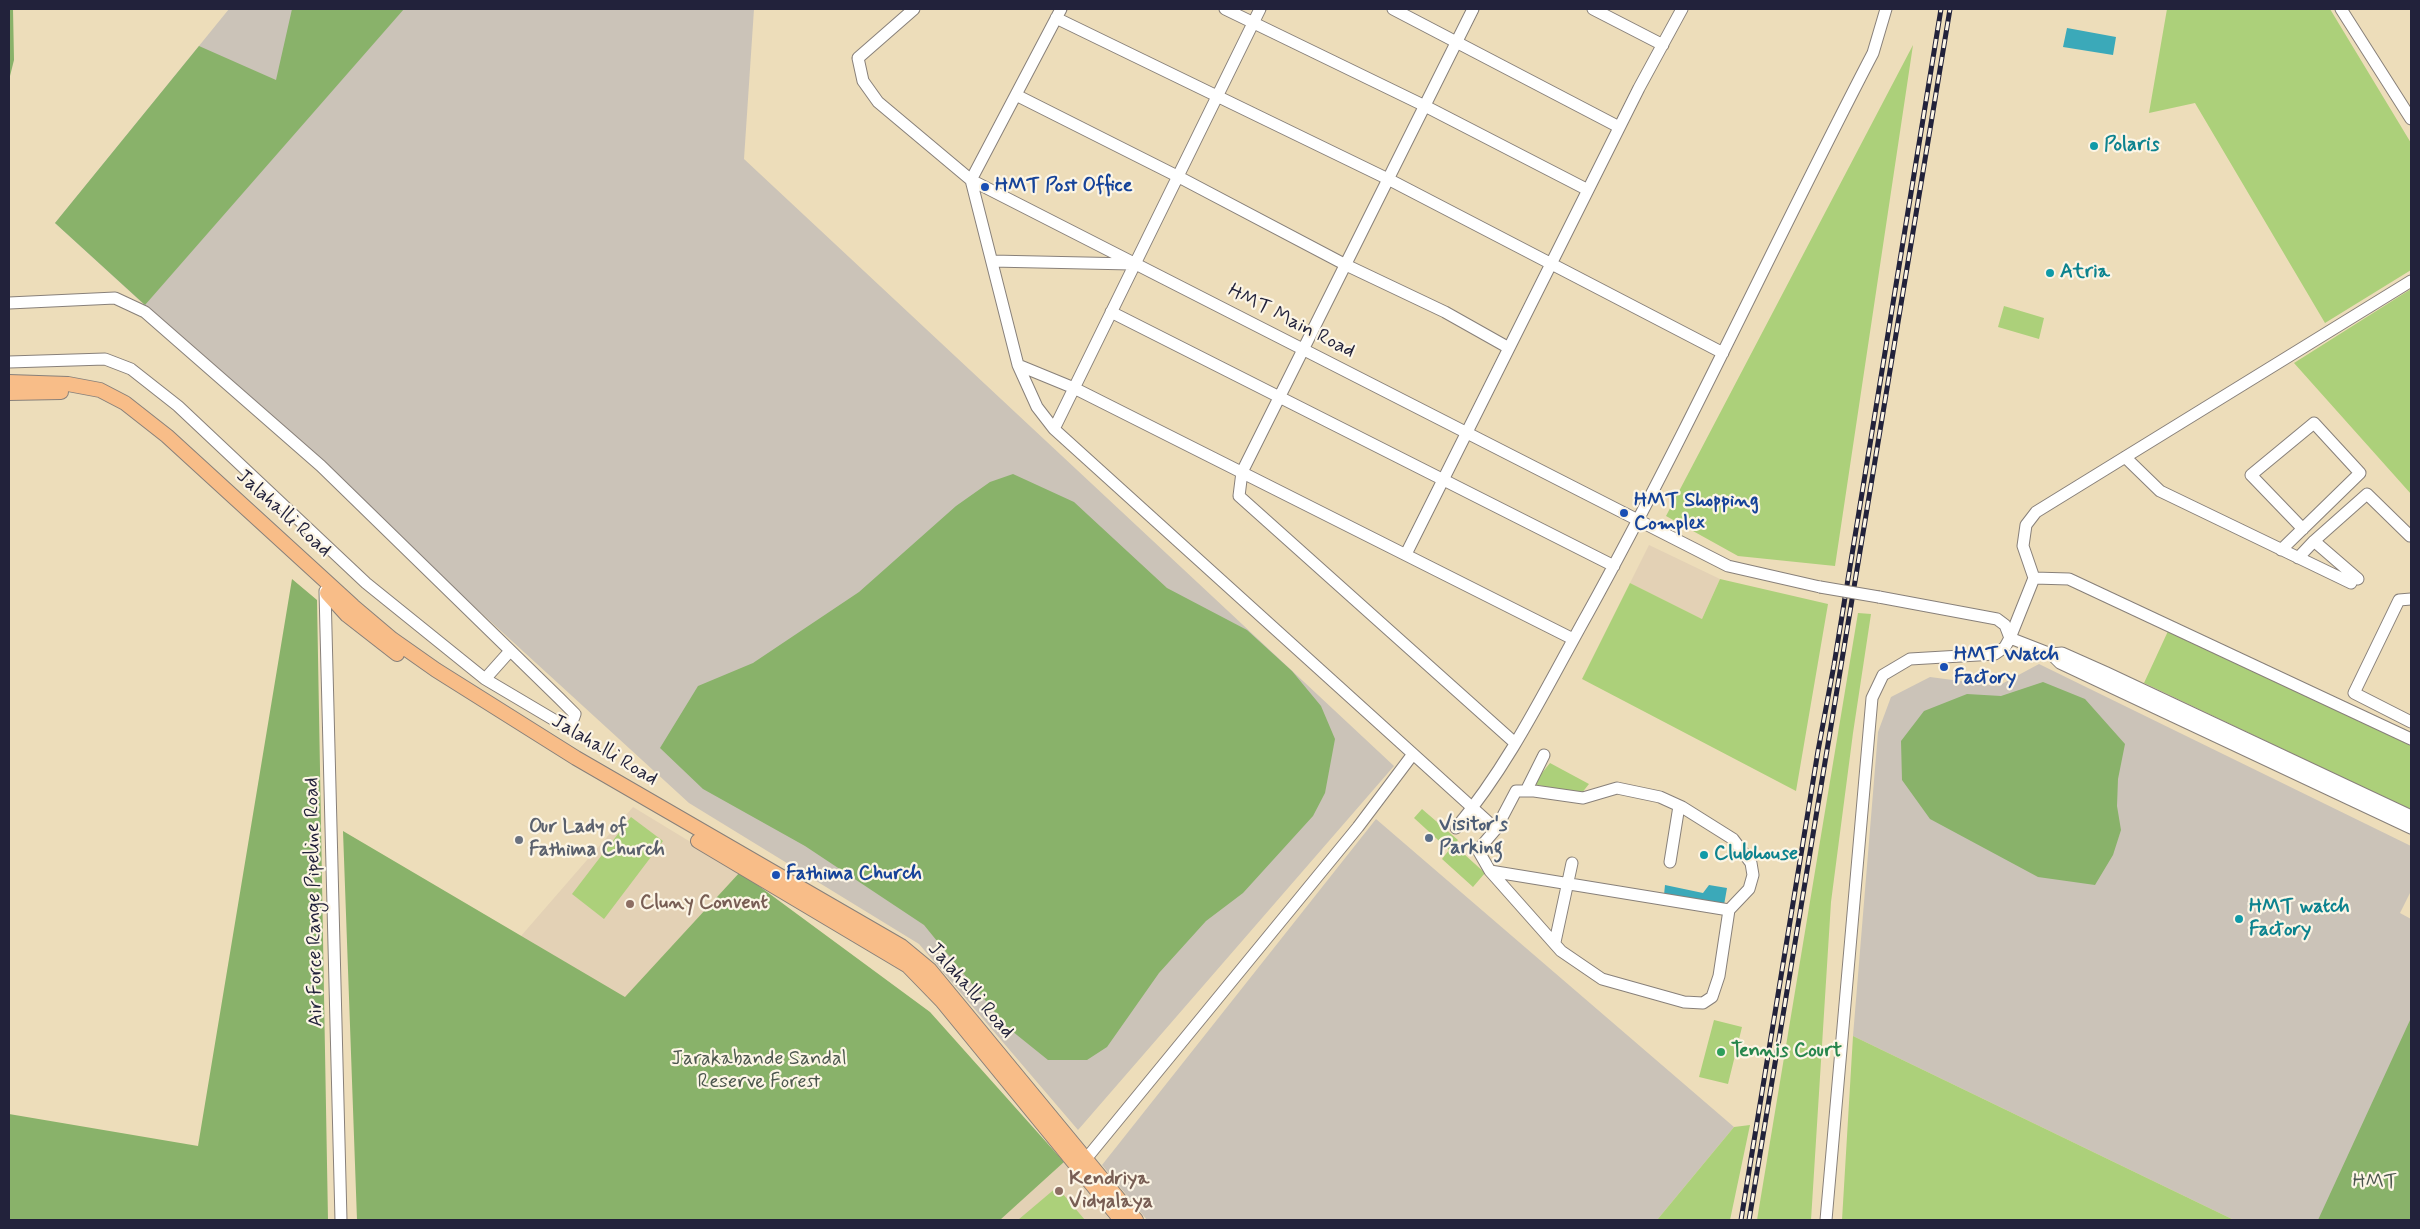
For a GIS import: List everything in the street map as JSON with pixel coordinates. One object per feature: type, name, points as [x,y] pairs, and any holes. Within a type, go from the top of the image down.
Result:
[{"type":"main road","name":"Jalahalli Road","points":[[9,382],[68,384],[100,390],[125,403],[168,436],[328,588]]},
{"type":"main road","name":"Jalahalli Road","points":[[9,393],[71,392],[99,396],[122,406],[163,437],[328,588],[392,639],[483,701],[836,916],[901,946],[930,970],[1083,1163],[1136,1220]]},
{"type":"main road","points":[[1083,1163],[1122,1220]]},
{"type":"street","name":"HMT Main Road","points":[[914,9],[858,58],[863,81],[878,102],[971,180],[1728,566],[1820,587],[1997,618],[2005,625],[2010,638]]},
{"type":"street","points":[[1225,9],[1424,106],[1588,190]]},
{"type":"street","points":[[1054,429],[1260,9]]},
{"type":"street","points":[[1393,9],[1620,127]]},
{"type":"street","points":[[1472,9],[1242,472],[1239,496],[1515,743]]},
{"type":"street","points":[[1593,9],[1663,45]]},
{"type":"street","points":[[1406,554],[1588,190],[1682,9]]},
{"type":"street","points":[[1456,828],[1473,809],[1515,743],[1639,521],[1873,53],[1886,9]]},
{"type":"street","points":[[2341,9],[2411,119]]},
{"type":"street","points":[[1496,829],[1054,429],[1037,407],[1018,365],[971,180],[1059,14],[1217,95],[1388,179],[1723,353]]},
{"type":"street","points":[[1016,95],[1177,176],[1346,265],[1445,312],[1509,348]]},
{"type":"street","points":[[992,261],[1134,264]]},
{"type":"street","points":[[1826,1220],[1872,698],[1883,675],[1910,659],[1995,654],[2005,647],[2034,578],[2024,546],[2026,525],[2036,512],[2411,281]]},
{"type":"street","points":[[9,303],[114,298],[146,312],[321,466],[575,714],[571,725],[566,727],[485,679],[366,583],[178,406],[131,369],[105,359],[9,362]]},
{"type":"street","points":[[1111,312],[1614,566]]},
{"type":"street","points":[[1018,365],[1074,388],[1573,639]]},
{"type":"street","points":[[2281,550],[2303,530],[2360,473],[2314,423],[2251,475],[2303,530]]},
{"type":"street","points":[[2126,457],[2160,491],[2298,558],[2355,581],[2314,541]]},
{"type":"street","points":[[2298,558],[2366,494],[2410,536]]},
{"type":"street","points":[[2034,578],[2069,579],[2411,739]]},
{"type":"street","name":"Air Force Range Pipeline Road","points":[[328,588],[341,1220]]},
{"type":"street","points":[[2411,599],[2399,600],[2354,693],[2411,722]]},
{"type":"street","points":[[2010,638],[2051,654],[2062,654],[2108,673],[2411,816]]},
{"type":"street","points":[[485,679],[510,651]]},
{"type":"street","points":[[2051,654],[2060,663],[2411,828]]},
{"type":"street","points":[[1083,1163],[1358,827],[1413,754]]},
{"type":"street","points":[[1526,791],[1544,755]]},
{"type":"street","points":[[1617,788],[1660,797],[1679,806],[1733,839],[1751,863],[1753,875],[1749,889],[1729,910],[1719,976],[1712,997],[1703,1003],[1684,1002],[1602,979],[1561,951],[1555,942],[1490,872],[1478,850],[1496,829],[1516,791],[1526,791],[1583,798],[1617,788]]},
{"type":"street","points":[[1670,862],[1679,806]]},
{"type":"street","points":[[1555,942],[1572,863]]},
{"type":"street","points":[[1490,872],[1729,910]]},
{"type":"shaded area","points":[[229,9],[754,9],[744,159],[1394,766],[1078,1130],[919,944],[689,803],[55,223]]},
{"type":"shaded area","name":"HMT Shopping Complex","points":[[1649,545],[1720,579],[1702,619],[1630,583]]},
{"type":"shaded area","name":"HMT Watch Factory","points":[[2039,664],[2411,846],[2411,891],[2400,913],[2411,919],[2411,1220],[2234,1220],[1853,1036],[1878,732],[1891,697],[1930,677],[1998,686]]},
{"type":"shaded area","name":"Cluny Convent","points":[[633,807],[740,872],[625,998],[521,936]]},
{"type":"shaded area","points":[[1376,819],[1734,1127],[1657,1220],[1147,1220],[1102,1165]]},
{"type":"shaded area","name":"Kendriya Vidyalaya","points":[[1064,1162],[1110,1220],[1000,1220]]},
{"type":"green space","points":[[9,9],[13,9],[14,60],[9,80]]},
{"type":"green space","points":[[292,9],[404,9],[145,305],[55,223],[199,46],[276,80]]},
{"type":"green space","points":[[2167,9],[2330,9],[2411,143],[2411,270],[2325,323],[2195,103],[2149,113]]},
{"type":"green space","points":[[1913,45],[1835,566],[1738,556],[1666,516]]},
{"type":"green space","points":[[2411,289],[2411,494],[2294,363]]},
{"type":"green space","points":[[2004,306],[2044,318],[2039,339],[1998,327]]},
{"type":"green space","points":[[1013,474],[1074,502],[1167,588],[1247,630],[1292,671],[1321,706],[1335,739],[1325,793],[1313,816],[1243,893],[1206,921],[1159,973],[1107,1047],[1087,1060],[1048,1060],[1007,1027],[924,925],[805,846],[703,789],[660,748],[698,686],[753,663],[859,592],[956,506],[990,482]]},
{"type":"green space","points":[[292,579],[317,600],[328,1220],[9,1220],[9,1114],[198,1146]]},
{"type":"green space","points":[[1720,579],[1828,604],[1796,791],[1582,679],[1630,583],[1702,619]]},
{"type":"green space","points":[[1858,613],[1871,614],[1831,902],[1811,1220],[1757,1220]]},
{"type":"green space","points":[[2169,629],[2411,744],[2411,810],[2144,683]]},
{"type":"green space","points":[[2043,682],[2085,699],[2125,744],[2118,779],[2117,806],[2121,830],[2113,855],[2095,885],[2038,877],[1930,819],[1902,780],[1901,741],[1924,711],[1967,694],[2001,696]]},
{"type":"green space","points":[[1550,763],[1589,784],[1581,794],[1533,784]]},
{"type":"green space","points":[[1422,809],[1458,840],[1454,845],[1485,873],[1473,887],[1442,859],[1449,850],[1414,818]]},
{"type":"green space","points":[[631,817],[663,841],[604,919],[572,894]]},
{"type":"green space","name":"Jarakabande Sandal Reserve Forest","points":[[343,831],[625,997],[740,872],[930,1012],[1064,1162],[1000,1220],[357,1220]]},
{"type":"green space","name":"HMT","points":[[2411,1018],[2411,1220],[2318,1220]]},
{"type":"green space","name":"Tennis Court","points":[[1714,1020],[1742,1027],[1728,1084],[1699,1077]]},
{"type":"green space","points":[[1853,1036],[2234,1220],[1842,1220]]},
{"type":"green space","points":[[1750,1125],[1730,1220],[1657,1220],[1734,1127]]},
{"type":"green space","points":[[1057,1187],[1085,1220],[1018,1220]]},
{"type":"water","points":[[2067,28],[2116,37],[2113,55],[2063,47]]},
{"type":"water","points":[[1665,885],[1703,893],[1709,885],[1727,888],[1724,905],[1664,895]]},
{"type":"railway","points":[[1741,1220],[1941,9]]},
{"type":"railway","points":[[1749,1220],[1950,9]]},
{"type":"place","name":"Polaris","points":[[2094,146]]},
{"type":"place","name":"HMT Post Office","points":[[985,187]]},
{"type":"place","name":"Atria","points":[[2050,273]]},
{"type":"place","name":"HMT Shopping Complex","points":[[1624,513]]},
{"type":"place","name":"HMT Watch Factory","points":[[1944,667]]},
{"type":"place","name":"Visitor's Parking","points":[[1429,838]]},
{"type":"place","name":"Our Lady of Fathima Church","points":[[519,840]]},
{"type":"place","name":"Clubhouse","points":[[1704,855]]},
{"type":"place","name":"Fathima Church","points":[[776,875]]},
{"type":"place","name":"Cluny Convent","points":[[630,904]]},
{"type":"place","name":"HMT watch Factory","points":[[2239,919]]},
{"type":"place","name":"Tennis Court","points":[[1721,1052]]},
{"type":"place","name":"Kendriya Vidyalaya","points":[[1059,1191]]}]
